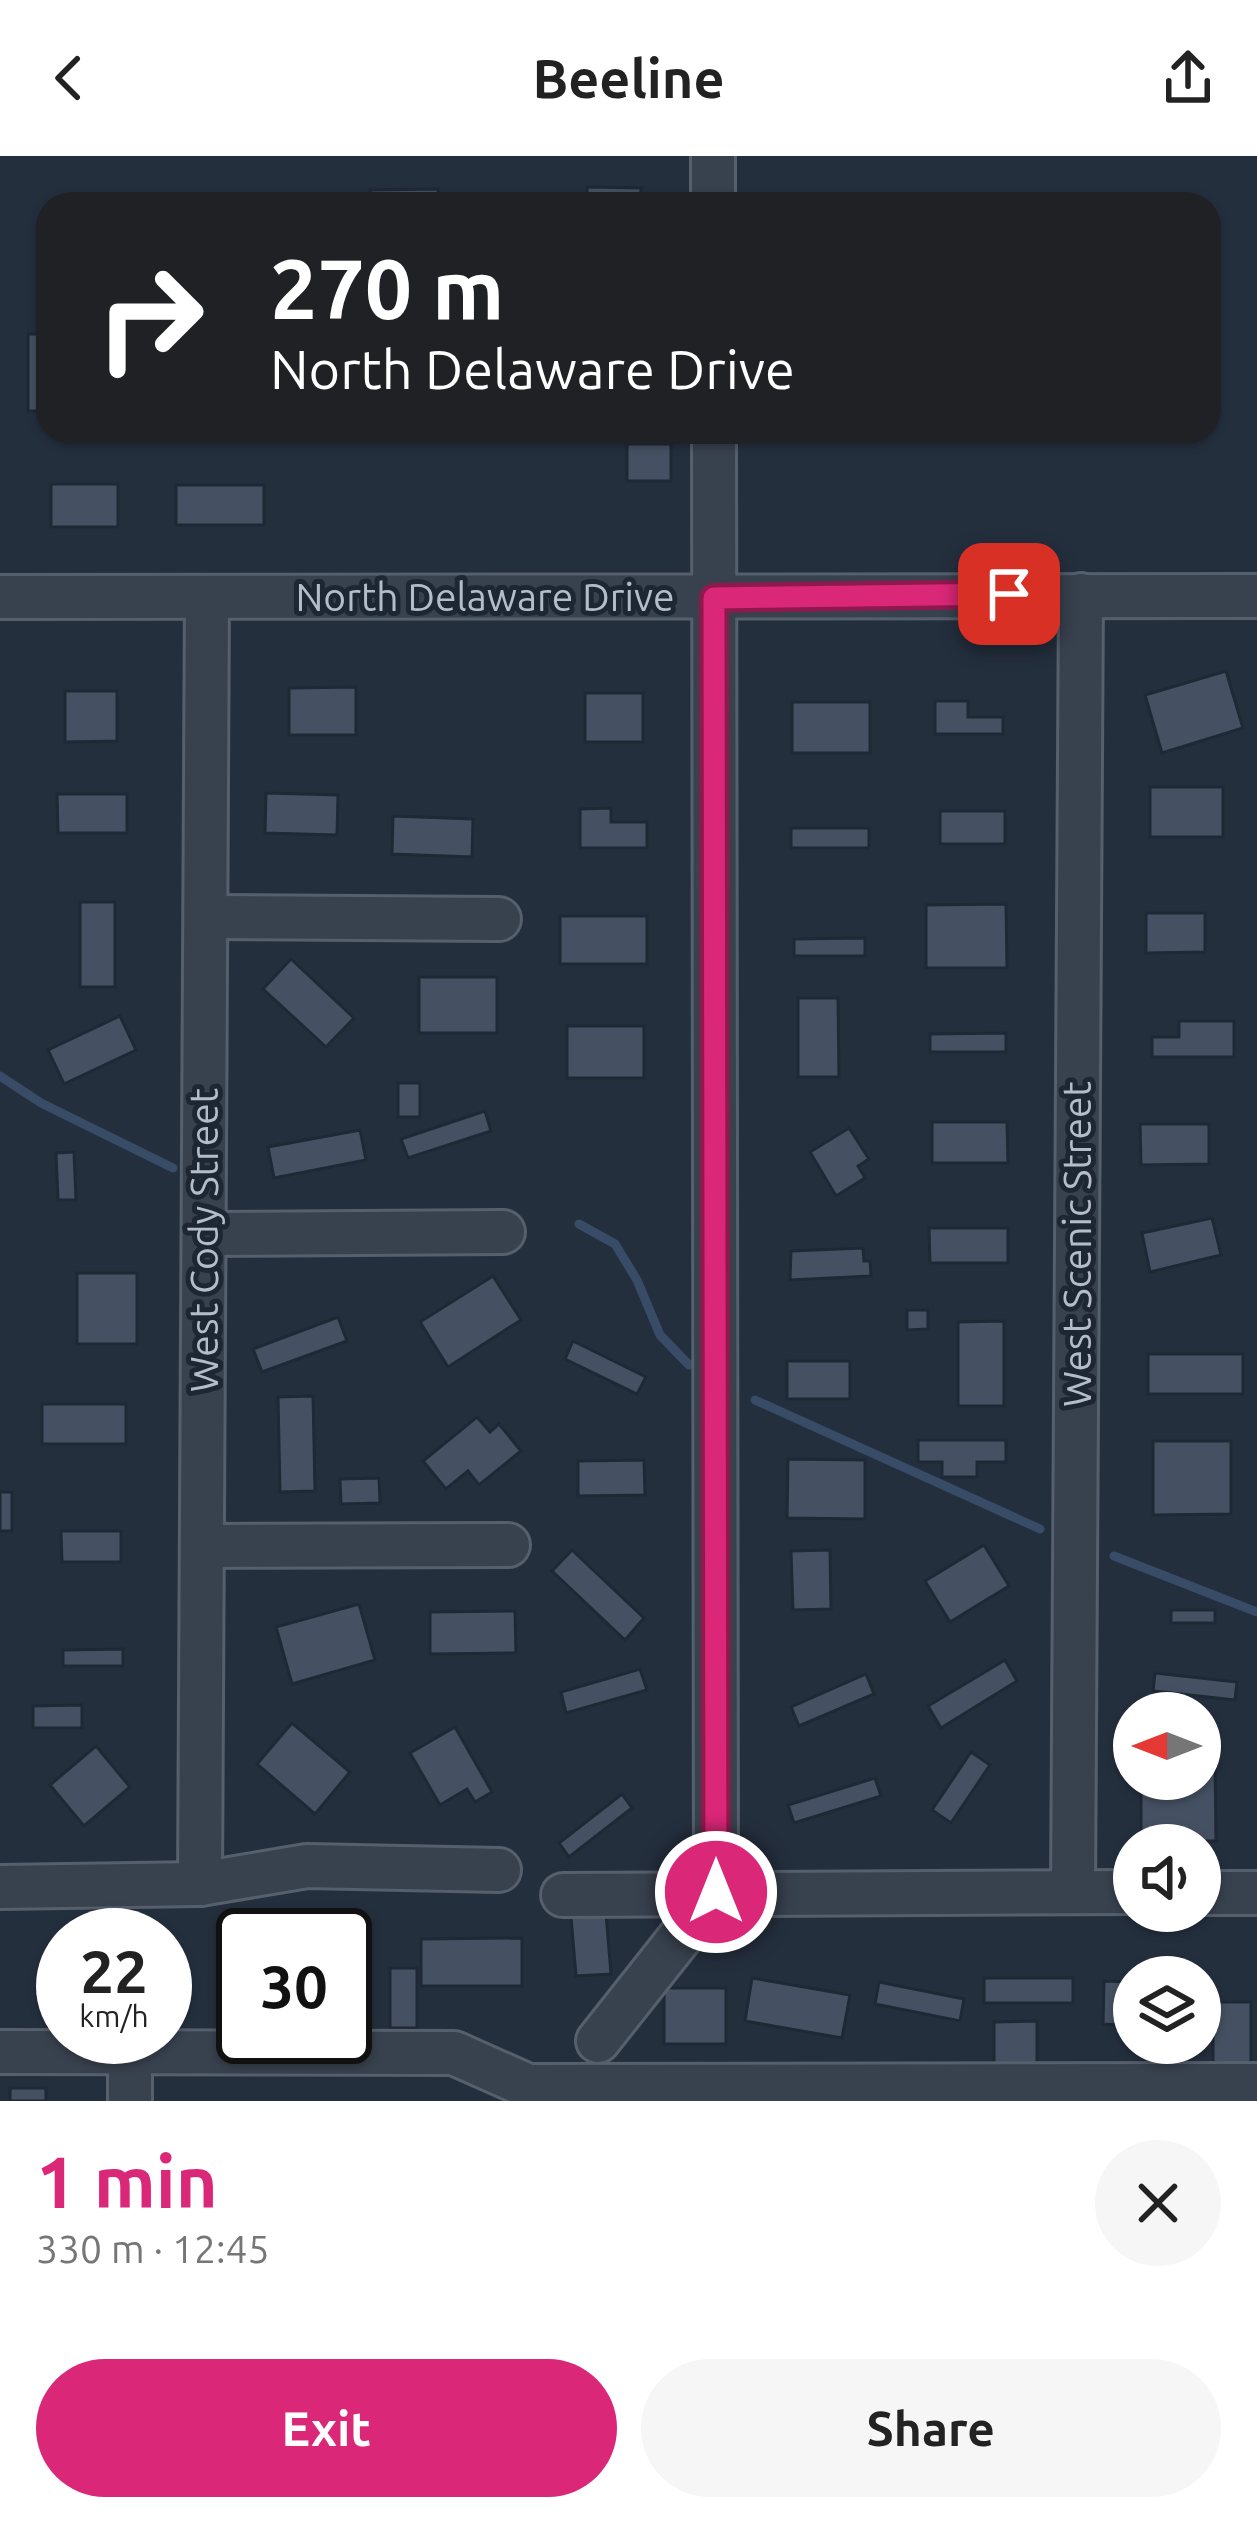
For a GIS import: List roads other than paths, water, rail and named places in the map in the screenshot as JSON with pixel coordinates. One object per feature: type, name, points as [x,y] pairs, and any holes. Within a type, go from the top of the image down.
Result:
[{"type":"street","points":[[713,156],[713,192]]},
{"type":"street","points":[[598,2041],[716,1892],[714,444]]},
{"type":"street","name":"West Scenic Street","points":[[1073,1892],[1081,595]]},
{"type":"street","name":"West Cody Street","points":[[200,1884],[207,596]]},
{"type":"street","name":"North Delaware Drive","points":[[0,597],[1257,596]]},
{"type":"street","points":[[206,917],[499,919]]},
{"type":"street","points":[[204,1234],[503,1232]]},
{"type":"street","points":[[202,1546],[508,1545]]},
{"type":"street","points":[[0,1887],[200,1884],[308,1866],[499,1870]]},
{"type":"street","points":[[563,1895],[1113,1892]]},
{"type":"street","points":[[1221,1892],[1257,1893]]},
{"type":"street","points":[[0,2052],[36,2052]]},
{"type":"street","points":[[192,2052],[454,2053],[528,2086],[598,2093],[1052,2093],[1257,2084]]},
{"type":"street","points":[[130,2064],[130,2101]]},
{"type":"waterway","points":[[0,1076],[41,1103],[173,1168]]},
{"type":"waterway","points":[[579,1224],[615,1244],[637,1280],[660,1335],[689,1365]]},
{"type":"waterway","points":[[755,1400],[1040,1529]]},
{"type":"waterway","points":[[1114,1556],[1257,1612]]}]
